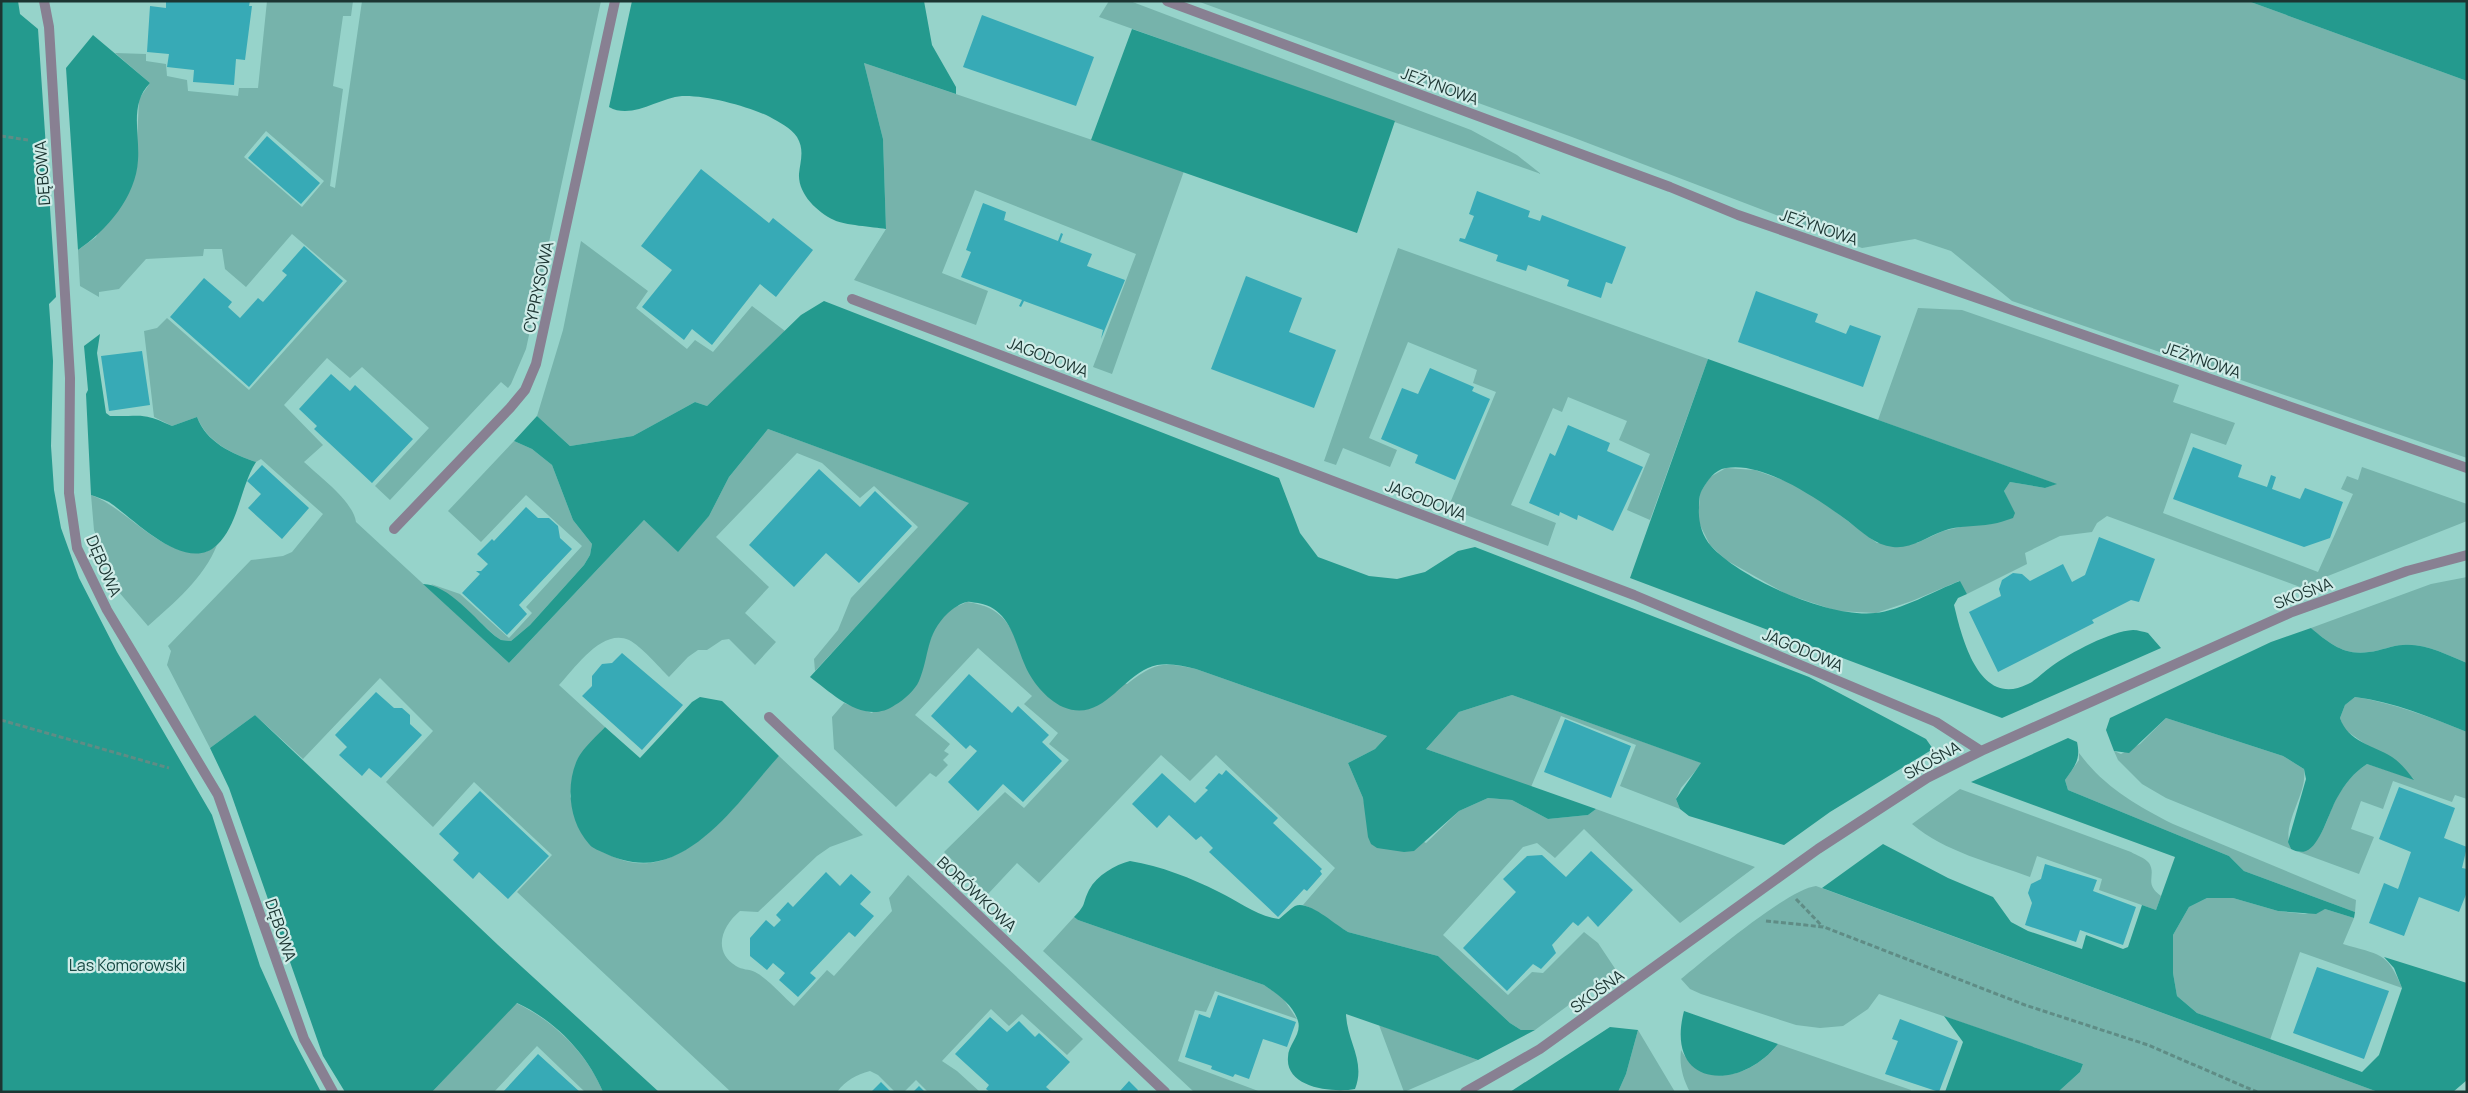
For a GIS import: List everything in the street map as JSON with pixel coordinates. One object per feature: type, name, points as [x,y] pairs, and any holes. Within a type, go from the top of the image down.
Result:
[{"type":"street","name":"DĘBOWA","points":[[44,1],[49,27],[70,378],[69,493],[71,519],[78,548],[107,610],[209,780],[224,810],[301,1032],[333,1092]]},
{"type":"street","name":"CYPRYSOWA","points":[[394,529],[510,408],[531,377],[536,364],[615,1]]},
{"type":"street","name":"JEŻYNOWA","points":[[1166,1],[1670,186],[1738,215],[2467,468]]},
{"type":"street","name":"JAGODOWA","points":[[852,299],[1634,595],[1936,722],[1981,751]]},
{"type":"street","name":"SKOŚNA","points":[[1464,1092],[1540,1049],[1874,811],[1927,778],[1981,751],[2292,612],[2407,571],[2467,555]]},
{"type":"street","name":"BORÓWKOWA","points":[[769,717],[1165,1092]]},
{"type":"path","points":[[1,720],[209,780]]},
{"type":"path","points":[[1776,880],[1824,927]]},
{"type":"path","points":[[1725,917],[1824,927],[2025,1005],[2148,1045],[2257,1092]]},
{"type":"shaded area","points":[[267,1],[353,1],[351,16],[343,16],[333,86],[343,89],[330,186],[335,188],[362,1],[601,1],[526,349],[511,384],[508,388],[501,382],[390,500],[375,486],[429,428],[362,367],[350,378],[327,358],[284,405],[323,445],[304,462],[327,482],[349,506],[356,522],[509,663],[644,520],[678,551],[709,516],[729,477],[768,429],[970,503],[815,671],[814,659],[838,630],[851,598],[918,527],[874,486],[860,498],[822,463],[797,453],[716,537],[769,587],[745,613],[776,642],[755,665],[729,639],[722,640],[707,650],[698,650],[688,657],[669,677],[629,640],[609,639],[599,644],[590,651],[559,685],[605,727],[578,758],[570,796],[590,845],[612,856],[630,862],[657,862],[678,854],[698,841],[734,807],[779,756],[863,835],[830,847],[817,856],[758,912],[740,911],[728,924],[722,938],[724,953],[729,960],[738,967],[760,975],[794,1006],[827,970],[834,976],[892,911],[889,898],[908,875],[1083,1039],[1067,1055],[1022,1014],[1009,1026],[991,1009],[942,1061],[957,1071],[980,1092],[928,1092],[916,1080],[904,1092],[895,1092],[878,1075],[870,1071],[852,1078],[837,1092],[731,1092],[517,892],[552,855],[474,782],[433,827],[386,782],[433,731],[380,678],[303,759],[255,715],[210,748],[167,665],[171,651],[168,646],[251,560],[283,556],[292,552],[323,514],[261,459],[256,462],[221,446],[201,426],[197,417],[172,426],[154,417],[144,331],[157,328],[167,318],[249,390],[347,281],[292,234],[246,287],[225,269],[222,249],[204,249],[203,256],[146,259],[119,289],[99,292],[99,297],[80,286],[78,250],[96,237],[137,142],[139,99],[150,83],[115,53],[146,54],[146,61],[166,64],[167,76],[187,80],[188,91],[238,96],[239,88],[258,88]],"holes":[[[266,131],[324,181],[302,207],[244,157]]]},
{"type":"shaded area","points":[[1109,1],[1130,1],[1471,130],[1517,155],[1541,174],[1099,17]]},
{"type":"shaded area","points":[[1197,1],[2248,1],[2467,81],[2467,458],[2012,301],[1951,251],[1915,239],[1862,248],[1572,137]]},
{"type":"shaded area","points":[[864,63],[1184,171],[1112,374],[1093,367],[1136,254],[975,190],[942,273],[988,291],[976,325],[854,280],[886,229],[883,139]]},
{"type":"shaded area","points":[[581,241],[648,291],[636,308],[687,349],[695,340],[713,352],[752,306],[785,331],[707,406],[695,402],[633,436],[570,446],[537,416],[563,330]]},
{"type":"shaded area","points":[[1398,248],[1708,359],[1650,520],[1627,510],[1650,454],[1619,440],[1627,421],[1568,397],[1562,412],[1553,408],[1511,505],[1556,523],[1548,546],[1448,508],[1496,392],[1473,383],[1477,370],[1408,342],[1369,438],[1397,450],[1390,467],[1343,448],[1336,465],[1324,461]]},
{"type":"shaded area","points":[[1918,308],[1962,310],[2179,385],[2173,402],[2235,423],[2226,445],[2191,433],[2163,513],[2318,572],[2353,494],[2341,489],[2347,476],[2358,480],[2362,467],[2467,504],[2467,521],[2300,587],[2107,516],[2097,523],[2092,532],[2060,536],[2025,553],[2027,564],[1967,594],[1959,581],[1912,601],[1876,613],[1837,611],[1786,594],[1726,560],[1710,545],[1698,521],[1700,493],[1710,477],[1726,468],[1755,470],[1788,482],[1816,497],[1877,543],[1917,543],[1943,531],[1969,525],[1991,524],[2014,513],[2004,491],[2010,482],[2045,488],[2056,484],[1878,420]]},
{"type":"shaded area","points":[[514,441],[532,449],[552,465],[573,520],[592,544],[590,555],[584,565],[530,625],[511,641],[501,640],[495,636],[457,601],[431,584],[460,594],[509,638],[532,613],[526,607],[582,546],[526,495],[481,542],[448,511]]},
{"type":"shaded area","points":[[91,495],[104,501],[145,531],[173,547],[188,552],[203,552],[209,551],[217,545],[196,579],[178,599],[148,626],[118,591],[94,530]]},
{"type":"shaded area","points":[[2467,577],[2467,663],[2436,650],[2411,645],[2399,645],[2369,652],[2352,652],[2337,647],[2311,628],[2431,584]]},
{"type":"shaded area","points":[[967,602],[986,607],[1000,615],[1010,627],[1018,645],[1127,684],[1152,668],[1166,665],[1184,666],[1387,736],[1375,749],[1348,763],[1363,798],[1366,812],[1426,843],[1459,811],[1488,798],[1512,800],[1548,819],[1588,815],[1596,809],[1755,867],[1680,923],[1584,829],[1555,858],[1537,843],[1523,847],[1443,935],[1508,995],[1532,972],[1543,973],[1584,932],[1598,943],[1616,970],[1535,1030],[1521,1030],[1510,1023],[1438,956],[1348,932],[1315,910],[1303,905],[1335,868],[1216,755],[1190,781],[1161,755],[1039,883],[1017,863],[988,894],[944,852],[1005,792],[1024,808],[1069,760],[1049,744],[1058,733],[1024,704],[1032,696],[978,648],[915,715],[950,744],[944,751],[949,754],[943,760],[948,765],[936,777],[930,773],[896,807],[834,749],[832,717],[844,703],[872,713],[926,652],[936,624],[951,609]]},
{"type":"shaded area","points":[[1512,695],[1702,763],[1681,788],[1676,799],[1680,809],[1620,786],[1636,745],[1561,716],[1531,787],[1426,749],[1459,712]]},
{"type":"shaded area","points":[[2355,697],[2398,707],[2467,732],[2467,799],[2455,795],[2452,802],[2393,781],[2383,809],[2361,801],[2351,829],[2374,837],[2359,874],[2299,852],[2313,845],[2322,831],[2342,789],[2353,775],[2367,764],[2414,779],[2344,729],[2340,718],[2345,705]]},
{"type":"shaded area","points":[[2166,718],[2283,756],[2304,769],[2302,789],[2289,830],[2291,849],[2166,798],[2142,784],[2118,760],[2114,751],[2121,754],[2140,744]]},
{"type":"shaded area","points":[[2079,753],[2088,765],[2110,785],[2146,810],[2173,824],[2356,900],[2355,912],[2244,871],[2229,856],[2068,790],[2065,780],[2079,760]]},
{"type":"shaded area","points":[[1960,789],[2143,858],[2149,863],[2151,868],[2151,883],[2161,896],[2156,910],[2099,890],[2102,879],[2037,856],[2030,877],[1953,849],[1925,834],[1912,824]]},
{"type":"shaded area","points":[[1816,886],[2378,1092],[2058,1092],[2080,1072],[2083,1064],[1879,994],[1868,1009],[1843,1026],[1820,1028],[1796,1025],[1701,994],[1690,989],[1681,979],[1768,911],[1803,890]]},
{"type":"shaded area","points":[[2207,898],[2233,898],[2278,911],[2305,914],[2325,909],[2354,918],[2343,944],[2380,956],[2392,967],[2402,988],[2300,952],[2270,1040],[2197,1013],[2177,996],[2173,973],[2173,935],[2189,907]]},
{"type":"shaded area","points":[[1074,917],[1264,985],[1282,997],[1297,1019],[1215,991],[1206,1012],[1195,1010],[1178,1061],[1261,1092],[1194,1092],[1043,951]]},
{"type":"shaded area","points":[[516,1003],[543,1019],[568,1040],[588,1064],[603,1092],[585,1092],[537,1046],[494,1092],[432,1092]]},
{"type":"shaded area","points":[[1379,1025],[1478,1060],[1404,1092]]},
{"type":"shaded area","points":[[1638,1030],[1675,1092],[1618,1092],[1626,1074]]},
{"type":"shaded area","points":[[1778,1044],[1911,1090],[1910,1092],[1690,1092],[1685,1082],[1682,1072],[1681,1050],[1691,1063],[1702,1072],[1715,1075],[1729,1075],[1743,1071],[1756,1064]]},
{"type":"green space","name":"Las Komorowski","points":[[1,1],[18,1],[20,14],[38,29],[56,297],[49,304],[53,361],[51,446],[54,490],[61,528],[79,578],[117,652],[212,815],[260,966],[291,1035],[321,1092],[1,1092]]},
{"type":"green space","points":[[632,1],[924,1],[932,45],[956,87],[956,94],[864,63],[883,139],[886,229],[839,222],[828,217],[815,207],[805,195],[800,181],[801,147],[797,137],[785,126],[761,113],[727,102],[692,96],[673,98],[636,110],[618,110],[609,107]]},
{"type":"green space","points":[[2248,1],[2467,1],[2467,81]]},
{"type":"green space","points":[[1132,29],[1395,121],[1357,233],[1091,140]]},
{"type":"green space","points":[[93,35],[150,83],[140,100],[138,110],[138,160],[132,187],[126,199],[109,222],[78,250],[66,68]]},
{"type":"green space","points":[[824,301],[1279,478],[1300,533],[1318,557],[1369,576],[1397,579],[1425,572],[1458,551],[1475,547],[1809,677],[1926,739],[1933,749],[1830,812],[1784,845],[1689,816],[1680,809],[1676,799],[1701,763],[1512,695],[1459,712],[1426,749],[1596,809],[1588,815],[1548,819],[1512,800],[1488,798],[1459,811],[1414,851],[1404,852],[1377,848],[1371,844],[1368,837],[1363,798],[1348,763],[1375,749],[1387,736],[1196,669],[1172,664],[1148,668],[1099,705],[1088,709],[1076,710],[1063,707],[1045,694],[1031,676],[1004,618],[997,611],[978,603],[968,602],[959,605],[941,621],[932,637],[919,681],[909,694],[884,711],[872,712],[861,710],[850,706],[810,677],[969,503],[768,429],[729,477],[709,516],[678,552],[644,520],[509,663],[423,584],[442,590],[452,596],[495,636],[501,640],[511,641],[530,625],[584,565],[590,555],[592,544],[573,520],[552,465],[532,449],[514,441],[537,416],[570,446],[633,436],[695,402],[707,406],[801,315]]},
{"type":"green space","points":[[100,334],[97,353],[106,413],[110,416],[154,418],[172,426],[197,417],[201,426],[213,440],[229,451],[256,462],[230,527],[217,545],[204,552],[190,553],[160,541],[109,502],[91,495],[86,394],[88,390],[84,346]]},
{"type":"green space","points":[[1708,359],[2057,484],[2045,488],[2010,482],[2004,491],[2015,513],[2013,518],[1992,524],[1949,529],[1913,544],[1893,547],[1880,544],[1807,493],[1774,476],[1741,467],[1722,469],[1712,476],[1701,492],[1699,503],[1700,523],[1705,538],[1711,546],[1743,572],[1788,594],[1812,603],[1856,613],[1875,613],[1895,608],[1960,581],[1967,594],[1958,598],[1954,605],[1962,635],[1976,666],[1985,679],[1997,687],[2011,689],[2028,684],[2049,668],[2080,649],[2102,638],[2124,631],[2135,630],[2148,633],[2161,648],[2002,718],[1630,578]]},
{"type":"green space","points":[[2311,628],[2337,647],[2352,652],[2369,652],[2399,645],[2411,645],[2436,650],[2467,663],[2467,732],[2398,706],[2355,697],[2345,705],[2340,718],[2344,726],[2355,738],[2395,759],[2414,780],[2367,764],[2362,767],[2343,788],[2316,843],[2311,848],[2302,852],[2291,849],[2288,842],[2306,779],[2304,769],[2283,756],[2166,718],[2129,753],[2114,751],[2106,730],[2110,718],[2271,642]]},
{"type":"green space","points":[[700,697],[722,701],[779,756],[717,826],[688,849],[672,857],[645,863],[627,861],[610,856],[592,847],[582,835],[577,825],[571,803],[571,780],[578,758],[605,727],[640,758],[692,702]]},
{"type":"green space","points":[[255,715],[498,945],[659,1092],[603,1092],[588,1064],[568,1039],[544,1019],[517,1003],[432,1092],[345,1092],[323,1056],[229,788],[210,748]]},
{"type":"green space","points":[[2068,738],[2077,742],[2078,758],[2065,780],[2068,790],[2229,856],[2244,871],[2355,912],[2354,918],[2325,909],[2316,914],[2278,911],[2233,898],[2207,898],[2189,907],[2173,935],[2173,973],[2177,996],[2197,1013],[2362,1072],[2379,1055],[2402,988],[2394,968],[2384,957],[2467,983],[2467,1080],[2453,1092],[2378,1092],[1822,888],[1883,844],[1948,878],[1993,897],[2011,922],[2028,931],[2082,949],[2086,935],[2123,949],[2128,947],[2142,905],[2156,910],[2175,857],[1971,782]]},
{"type":"green space","points":[[1130,861],[1187,877],[1271,918],[1279,919],[1295,906],[1301,905],[1322,914],[1348,932],[1438,956],[1510,1023],[1521,1030],[1535,1030],[1478,1060],[1346,1014],[1349,1034],[1357,1060],[1358,1079],[1355,1089],[1323,1089],[1302,1082],[1294,1076],[1289,1067],[1288,1057],[1290,1048],[1297,1035],[1298,1021],[1292,1009],[1274,992],[1264,985],[1074,917],[1083,906],[1092,885],[1102,875],[1118,865]]},
{"type":"green space","points":[[1684,1011],[1778,1044],[1762,1060],[1744,1070],[1726,1075],[1709,1075],[1695,1068],[1685,1056],[1681,1037]]},
{"type":"green space","points":[[1944,1016],[2083,1064],[2080,1072],[2058,1092],[1945,1092],[1963,1042]]},
{"type":"green space","points":[[1610,1027],[1638,1030],[1626,1074],[1618,1092],[1510,1092]]},
{"type":"building","points":[[166,1],[250,1],[249,6],[252,6],[245,60],[236,59],[234,85],[193,82],[194,70],[167,67],[169,54],[147,52],[150,6],[166,8]]},
{"type":"building","points":[[982,15],[1094,57],[1076,106],[963,67]]},
{"type":"building","points":[[267,136],[320,183],[301,204],[248,158]]},
{"type":"building","points":[[701,169],[769,223],[773,218],[813,250],[776,297],[760,284],[712,345],[692,329],[684,340],[642,307],[672,270],[641,246]]},
{"type":"building","points":[[1477,191],[1530,211],[1528,217],[1540,221],[1542,215],[1626,247],[1612,284],[1606,282],[1601,298],[1567,286],[1569,280],[1528,265],[1526,271],[1496,261],[1498,255],[1459,241],[1460,238],[1465,239],[1474,216],[1469,214]]},
{"type":"building","points":[[983,203],[1006,212],[1004,220],[1058,241],[1061,233],[1063,234],[1060,242],[1092,254],[1087,266],[1125,280],[1101,339],[1103,330],[1024,301],[1021,307],[1019,306],[1022,300],[961,277],[971,252],[966,250]]},
{"type":"building","points":[[304,246],[343,281],[249,387],[170,317],[204,278],[232,302],[228,307],[240,318],[258,298],[263,302],[287,275],[282,271]]},
{"type":"building","points":[[1246,276],[1302,298],[1289,332],[1336,350],[1314,408],[1211,369]]},
{"type":"building","points":[[1756,291],[1818,314],[1815,322],[1846,334],[1850,325],[1881,336],[1863,387],[1738,342]]},
{"type":"building","points":[[142,351],[150,405],[109,411],[101,356]]},
{"type":"building","points":[[1430,368],[1474,387],[1472,391],[1490,399],[1455,480],[1415,463],[1418,455],[1381,439],[1402,388],[1418,394]]},
{"type":"building","points":[[331,374],[350,391],[355,385],[413,439],[372,483],[314,429],[317,426],[299,409]]},
{"type":"building","points":[[1568,425],[1610,443],[1607,451],[1643,467],[1613,531],[1578,515],[1577,520],[1560,512],[1559,516],[1529,503],[1550,453],[1555,456]]},
{"type":"building","points":[[2193,447],[2242,465],[2238,477],[2267,487],[2271,475],[2276,477],[2272,489],[2300,499],[2305,488],[2343,502],[2330,538],[2304,547],[2173,499]]},
{"type":"building","points":[[262,465],[309,508],[282,539],[248,508],[261,494],[247,481]]},
{"type":"building","points":[[819,469],[860,507],[875,491],[912,526],[859,583],[826,553],[794,587],[749,545]]},
{"type":"building","points":[[526,507],[538,518],[549,518],[558,526],[560,538],[572,549],[519,605],[527,614],[507,635],[462,593],[480,574],[476,571],[481,571],[488,564],[477,554],[492,539],[494,541]]},
{"type":"building","points":[[2099,537],[2155,559],[2139,602],[2131,600],[2092,620],[2094,623],[1998,672],[1969,612],[2001,596],[1999,589],[2002,580],[2013,573],[2022,574],[2030,581],[2063,564],[2072,582],[2085,575]]},
{"type":"building","points":[[622,653],[683,705],[642,750],[582,696],[592,686],[592,676],[602,664],[612,663]]},
{"type":"building","points":[[969,674],[1012,713],[1018,706],[1049,735],[1042,742],[1062,761],[1023,802],[1003,784],[978,811],[948,782],[977,751],[970,745],[966,749],[931,716]]},
{"type":"building","points":[[376,692],[394,708],[402,708],[410,715],[410,724],[422,735],[381,778],[369,768],[362,776],[339,755],[347,747],[335,735]]},
{"type":"building","points":[[1565,719],[1631,746],[1611,798],[1544,772]]},
{"type":"building","points":[[1226,770],[1278,818],[1273,823],[1322,869],[1320,871],[1322,874],[1307,891],[1304,889],[1278,917],[1209,852],[1213,848],[1201,836],[1196,840],[1169,815],[1157,828],[1132,804],[1162,773],[1195,803],[1208,790],[1205,788],[1219,773],[1222,775]]},
{"type":"building","points":[[2399,787],[2455,808],[2444,838],[2467,847],[2462,868],[2467,869],[2467,892],[2459,912],[2419,897],[2404,936],[2369,923],[2384,883],[2398,889],[2411,852],[2379,839]]},
{"type":"building","points":[[480,791],[549,856],[508,899],[479,872],[473,879],[453,860],[459,853],[439,834]]},
{"type":"building","points":[[1591,851],[1633,890],[1598,927],[1588,916],[1578,926],[1573,922],[1552,945],[1556,953],[1541,969],[1533,964],[1507,991],[1463,948],[1516,892],[1503,879],[1527,856],[1542,855],[1566,877]]},
{"type":"building","points":[[2045,864],[2097,880],[2093,891],[2136,907],[2123,945],[2080,930],[2076,942],[2025,925],[2032,903],[2028,893],[2031,884],[2041,879]]},
{"type":"building","points":[[826,872],[840,886],[851,874],[871,892],[860,904],[874,916],[855,937],[849,932],[810,973],[816,978],[798,997],[779,980],[785,973],[773,963],[767,970],[750,956],[750,938],[766,920],[774,927],[781,920],[776,915],[788,902],[793,907]]},
{"type":"building","points":[[2317,967],[2389,991],[2364,1059],[2293,1033]]},
{"type":"building","points":[[1218,995],[1296,1022],[1287,1047],[1263,1039],[1249,1079],[1235,1074],[1233,1077],[1211,1069],[1212,1066],[1185,1057],[1199,1014],[1210,1018]]},
{"type":"building","points":[[990,1017],[1007,1032],[1019,1021],[1035,1037],[1039,1033],[1070,1062],[1046,1087],[1052,1092],[990,1092],[986,1089],[989,1085],[955,1054]]},
{"type":"building","points":[[1900,1019],[1958,1041],[1939,1092],[1885,1074],[1898,1041],[1892,1039]]},
{"type":"building","points":[[538,1054],[580,1092],[503,1092]]},
{"type":"building","points":[[1129,1081],[1138,1090],[1137,1092],[1119,1092]]},
{"type":"building","points":[[881,1082],[891,1092],[871,1092]]},
{"type":"building","points":[[919,1086],[925,1092],[913,1092]]}]
